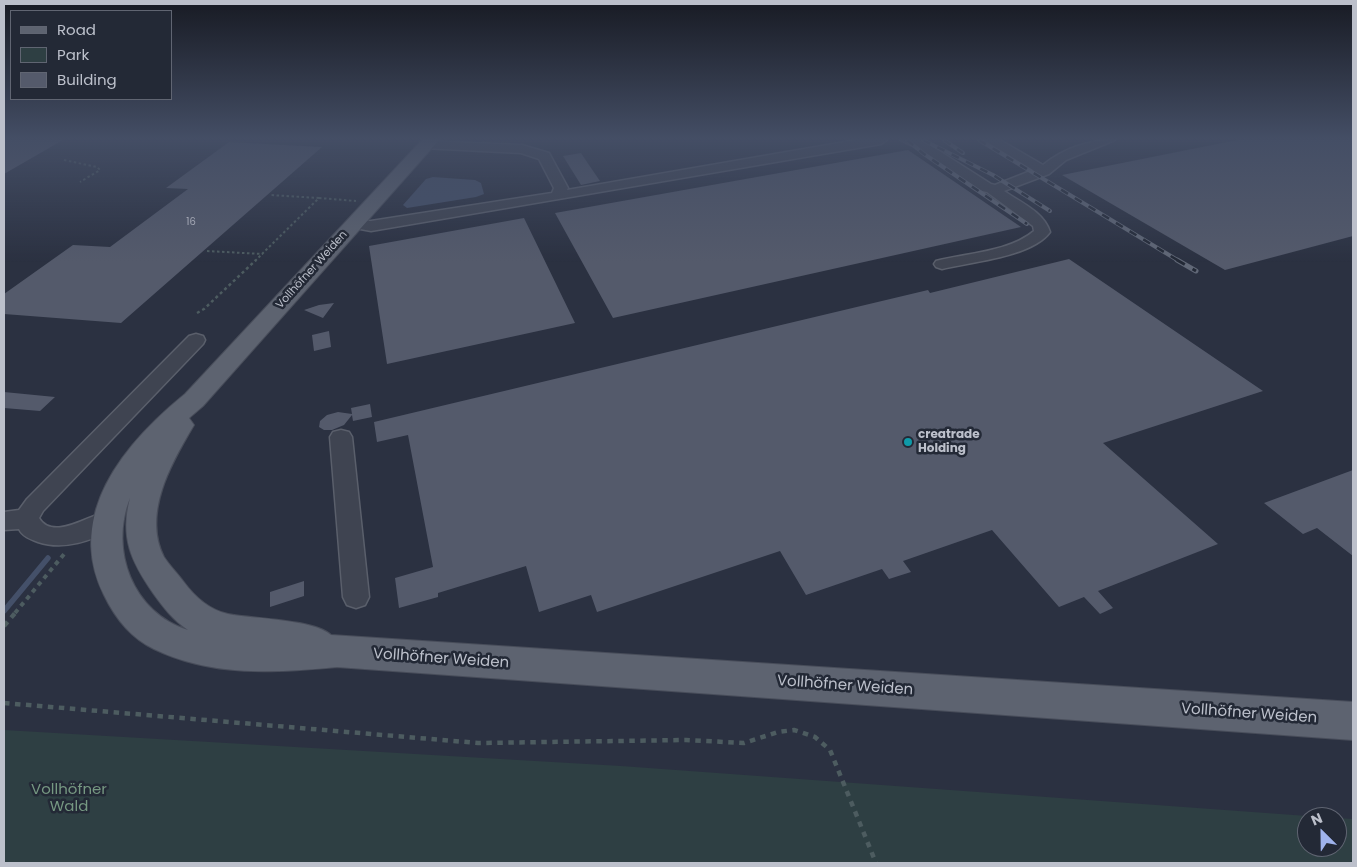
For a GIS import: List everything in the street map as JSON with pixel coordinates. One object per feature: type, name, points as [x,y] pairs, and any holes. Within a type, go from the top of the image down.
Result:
[{"type":"main road","name":"Vollhöfner Weiden","points":[[394,180],[194,400],[166,422],[130,467],[114,500],[95,527],[106,551],[117,590],[138,619],[154,631],[175,642],[194,648],[222,652],[276,656],[337,652],[1353,721]]},
{"type":"main road","name":"Vollhöfner Weiden","points":[[194,400],[156,465],[143,503],[143,536],[145,549],[151,563],[181,605],[206,622],[231,629],[291,637],[337,652]]},
{"type":"lane","points":[[557,180],[561,188],[557,196]]},
{"type":"lane","points":[[354,224],[371,226],[647,180]]},
{"type":"lane","points":[[942,264],[1010,248],[1036,239],[1042,232],[1040,225],[1034,218],[992,189],[975,180]]},
{"type":"lane","points":[[992,189],[1019,180]]},
{"type":"lane","points":[[95,527],[62,536],[43,533],[15,520],[35,505],[196,340]]},
{"type":"lane","points":[[341,437],[356,597]]},
{"type":"path","points":[[270,195],[374,202]]},
{"type":"path","points":[[197,313],[204,309],[319,198]]},
{"type":"path","points":[[207,251],[262,254]]},
{"type":"path","points":[[4,626],[95,527]]},
{"type":"path","points":[[4,703],[478,743],[686,740],[744,743],[778,732],[794,730],[815,737],[830,750],[876,863]]},
{"type":"green space","name":"Vollhöfner Wald","points":[[4,730],[621,766],[1297,815],[1297,857],[1347,857],[1347,819],[1353,819],[1353,863],[4,863]]},
{"type":"water","points":[[425,180],[476,180],[481,183],[484,194],[476,197],[407,208],[403,205]]},
{"type":"building","points":[[176,180],[284,180],[121,323],[4,314],[4,294],[73,245],[110,247],[188,189],[166,188]]},
{"type":"building","points":[[578,180],[600,181],[581,185]]},
{"type":"building","points":[[737,180],[953,180],[1021,227],[613,318],[555,213]]},
{"type":"building","points":[[1071,180],[1353,180],[1353,236],[1225,270]]},
{"type":"building","points":[[524,218],[575,323],[387,364],[369,246]]},
{"type":"building","points":[[1069,259],[1263,391],[1103,443],[1218,544],[1098,591],[1113,608],[1100,614],[1084,597],[1059,607],[992,530],[903,561],[911,572],[889,579],[882,569],[806,595],[780,551],[597,612],[591,595],[539,612],[526,566],[438,593],[438,597],[399,608],[395,578],[433,567],[408,435],[377,442],[374,422],[928,290],[930,293]]},
{"type":"building","points":[[334,303],[323,318],[304,310],[319,305]]},
{"type":"building","points":[[329,331],[331,347],[314,351],[312,335]]},
{"type":"building","points":[[4,392],[55,397],[40,411],[4,408]]},
{"type":"building","points":[[370,404],[372,417],[353,421],[352,415],[344,425],[332,430],[324,430],[319,427],[320,421],[327,415],[338,412],[352,414],[351,408]]},
{"type":"building","points":[[1353,470],[1353,556],[1317,528],[1303,534],[1264,503]]},
{"type":"building","points":[[304,581],[304,596],[270,607],[270,592]]},
{"type":"waterway","points":[[4,611],[48,558]]},
{"type":"railway","points":[[963,180],[1027,224]]},
{"type":"railway","points":[[1002,180],[1050,211]]},
{"type":"railway","points":[[1046,180],[1179,261]]},
{"type":"railway","points":[[1177,260],[1196,271]]},
{"type":"place","name":"creatrade Holding","points":[[908,442]]}]
